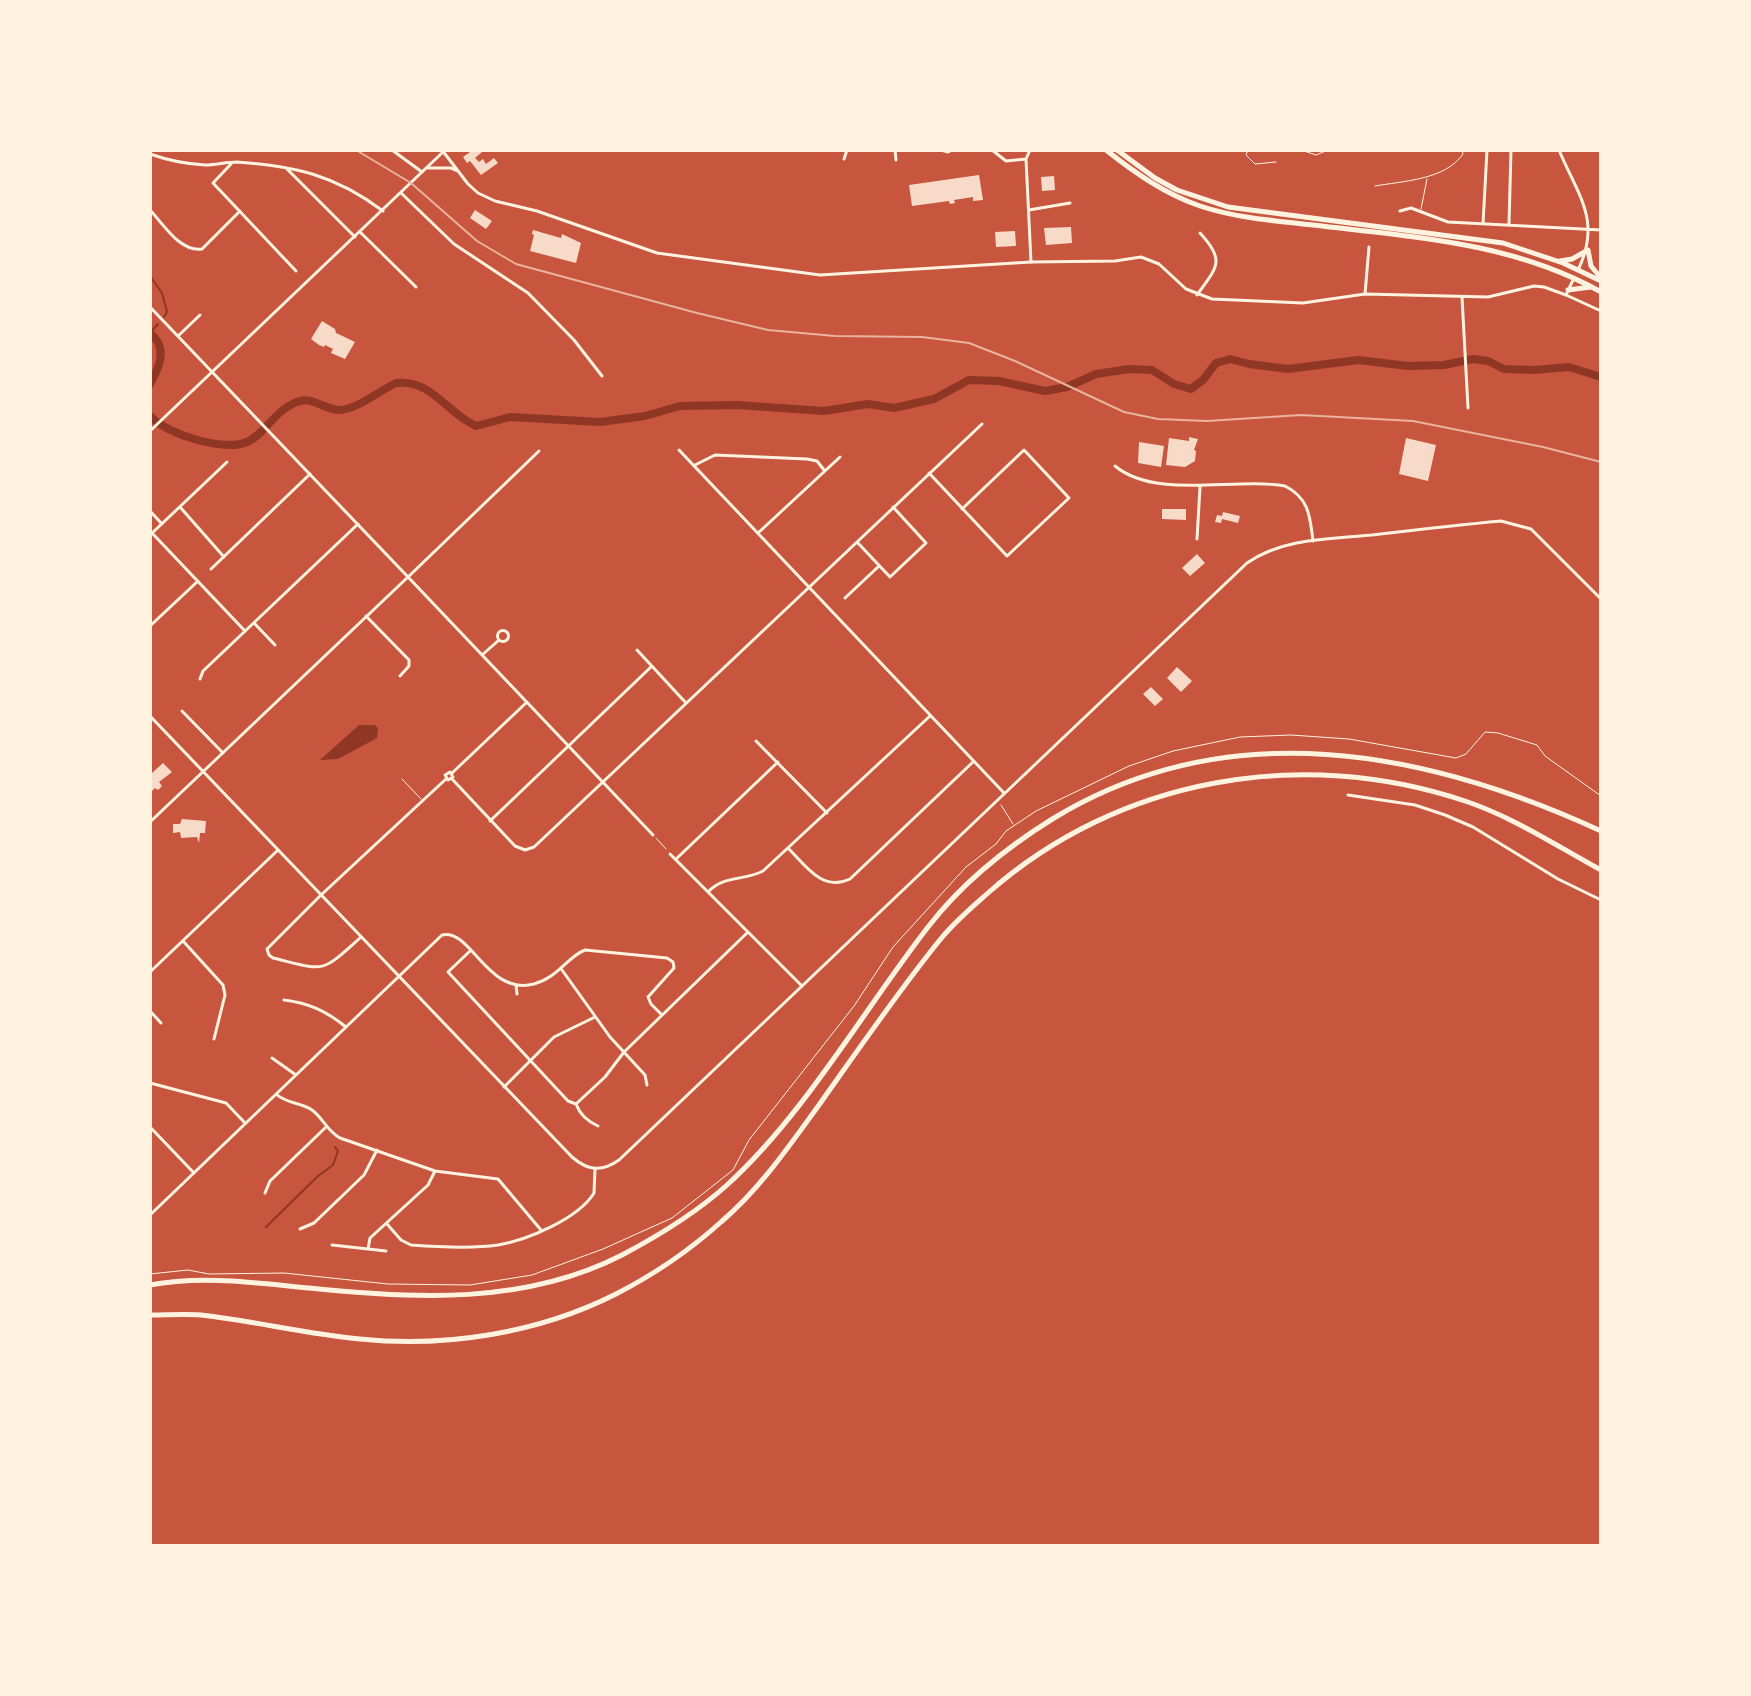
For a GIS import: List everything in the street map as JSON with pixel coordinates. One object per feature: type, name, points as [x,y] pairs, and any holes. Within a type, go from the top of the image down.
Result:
[{"type":"highway","points":[[1106,150],[1151,183],[1174,195],[1225,213],[1466,243],[1520,257],[1575,277],[1601,292]]},
{"type":"highway","points":[[1117,150],[1177,190],[1228,207],[1503,243],[1559,261],[1601,280]]},
{"type":"highway","points":[[1559,261],[1572,259],[1588,250],[1591,266],[1601,280]]},
{"type":"highway","points":[[1575,277],[1578,270]]},
{"type":"highway","points":[[1567,292],[1582,286],[1594,288]]},
{"type":"highway","points":[[150,1285],[231,1281],[380,1296],[451,1297],[521,1288],[567,1278],[618,1257],[659,1234],[725,1187],[771,1141],[930,924],[974,876],[1004,851],[1073,806],[1164,770],[1220,757],[1262,752],[1318,752],[1363,757],[1475,782],[1545,806],[1601,831]]},
{"type":"highway","points":[[150,1315],[198,1315],[360,1339],[401,1342],[473,1338],[525,1327],[616,1294],[668,1264],[722,1222],[750,1193],[779,1160],[927,957],[972,907],[1008,875],[1047,848],[1132,805],[1174,792],[1219,781],[1269,775],[1311,774],[1376,779],[1468,802],[1528,829],[1601,870]]},
{"type":"street","points":[[392,150],[424,170],[451,168],[458,171]]},
{"type":"street","points":[[844,159],[847,150]]},
{"type":"street","points":[[895,150],[896,160]]},
{"type":"street","points":[[941,150],[952,150]]},
{"type":"street","points":[[992,150],[1006,161],[1026,159]]},
{"type":"street","points":[[1030,150],[1026,159],[1031,262]]},
{"type":"street","points":[[1483,224],[1487,150]]},
{"type":"street","points":[[1509,224],[1511,150]]},
{"type":"street","points":[[1559,150],[1583,202],[1588,228],[1588,250],[1578,270]]},
{"type":"street","points":[[150,431],[443,151],[478,193],[657,253],[820,275],[1031,262],[1151,259],[1186,289],[1212,299],[1303,303],[1365,294],[1488,297],[1534,286],[1567,292],[1601,311]]},
{"type":"street","points":[[150,154],[178,162],[207,165],[233,162],[313,172],[338,182],[383,211]]},
{"type":"street","points":[[233,162],[213,183],[296,271]]},
{"type":"street","points":[[285,167],[355,237]]},
{"type":"street","points":[[401,193],[454,244],[528,293],[574,340],[602,376]]},
{"type":"street","points":[[1029,210],[1070,203]]},
{"type":"street","points":[[1400,211],[1411,208],[1448,222],[1601,230]]},
{"type":"street","points":[[150,210],[180,242],[195,250],[202,249],[240,211]]},
{"type":"street","points":[[360,232],[416,287]]},
{"type":"street","points":[[1197,295],[1211,275],[1217,256],[1215,248],[1200,233]]},
{"type":"street","points":[[1365,294],[1369,247]]},
{"type":"street","points":[[1567,292],[1575,277]]},
{"type":"street","points":[[1462,297],[1468,408]]},
{"type":"street","points":[[150,307],[653,835]]},
{"type":"street","points":[[178,336],[200,315]]},
{"type":"street","points":[[361,937],[332,964],[317,968],[273,958],[267,949],[446,779],[446,773],[515,846],[525,850],[534,847],[982,424]]},
{"type":"street","points":[[679,450],[1004,793]]},
{"type":"street","points":[[929,473],[962,509],[1007,556],[1069,498],[1024,450],[962,509]]},
{"type":"street","points":[[150,822],[539,451]]},
{"type":"street","points":[[694,466],[715,455],[807,459],[817,461],[824,470]]},
{"type":"street","points":[[758,533],[840,457]]},
{"type":"street","points":[[227,462],[151,534],[245,631]]},
{"type":"street","points":[[1115,466],[1128,477],[1155,482],[1285,486],[1296,491],[1309,509],[1313,541]]},
{"type":"street","points":[[211,569],[310,474]]},
{"type":"street","points":[[1197,539],[1200,485]]},
{"type":"street","points":[[180,507],[224,557]]},
{"type":"street","points":[[857,542],[890,577],[926,543],[893,507]]},
{"type":"street","points":[[150,511],[162,524]]},
{"type":"street","points":[[150,716],[572,1157],[595,1169],[619,1160],[1247,563],[1278,546],[1501,521],[1531,529],[1601,599]]},
{"type":"street","points":[[200,679],[203,671],[358,524]]},
{"type":"street","points":[[845,598],[879,566]]},
{"type":"street","points":[[150,626],[198,581]]},
{"type":"street","points":[[366,616],[409,660],[409,666],[400,676]]},
{"type":"street","points":[[254,623],[275,645]]},
{"type":"street","points":[[482,655],[499,640]]},
{"type":"street","points":[[637,650],[686,703]]},
{"type":"street","points":[[490,821],[652,666]]},
{"type":"street","points":[[452,776],[527,702]]},
{"type":"street","points":[[182,711],[223,753]]},
{"type":"street","points":[[708,892],[730,878],[754,876],[763,871],[930,716]]},
{"type":"street","points":[[756,741],[827,813]]},
{"type":"street","points":[[788,847],[822,881],[832,884],[850,879],[974,761]]},
{"type":"street","points":[[676,859],[778,762]]},
{"type":"street","points":[[1348,795],[1415,805],[1445,815],[1473,827],[1558,879],[1601,900]]},
{"type":"street","points":[[150,972],[278,850]]},
{"type":"street","points":[[670,854],[802,986]]},
{"type":"street","points":[[576,1104],[605,1077],[624,1052],[748,932]]},
{"type":"street","points":[[150,1215],[442,935],[448,933],[456,936],[491,973],[516,985],[531,985],[561,970],[580,951],[585,950],[670,959],[674,965],[672,972],[648,997],[662,1015]]},
{"type":"street","points":[[183,941],[223,985],[225,995],[214,1039]]},
{"type":"street","points":[[470,951],[448,972],[568,1101],[576,1104]]},
{"type":"street","points":[[561,970],[595,1017],[645,1075],[647,1085]]},
{"type":"street","points":[[516,985],[517,994]]},
{"type":"street","points":[[284,1000],[314,1006],[346,1027]]},
{"type":"street","points":[[150,1011],[161,1023]]},
{"type":"street","points":[[504,1087],[554,1037],[595,1017]]},
{"type":"street","points":[[272,1058],[296,1075]]},
{"type":"street","points":[[150,1083],[226,1103],[245,1123]]},
{"type":"street","points":[[276,1094],[285,1101],[312,1110],[325,1128],[340,1138],[435,1171],[498,1179],[541,1230]]},
{"type":"street","points":[[576,1104],[578,1111],[598,1126]]},
{"type":"street","points":[[150,1127],[194,1173]]},
{"type":"street","points":[[265,1193],[270,1181],[325,1128]]},
{"type":"street","points":[[300,1229],[314,1223],[364,1175],[377,1150]]},
{"type":"street","points":[[387,1224],[406,1243],[499,1245],[569,1218],[591,1199],[595,1188],[595,1169]]},
{"type":"street","points":[[368,1249],[370,1238],[428,1185],[435,1171]]},
{"type":"street","points":[[332,1245],[386,1251]]},
{"type":"lane","points":[[1248,150],[1246,155],[1255,164],[1276,162]]},
{"type":"lane","points":[[1301,150],[1316,155],[1328,150]]},
{"type":"lane","points":[[1375,186],[1426,177],[1457,162],[1463,154],[1462,150]]},
{"type":"lane","points":[[1421,212],[1426,177]]},
{"type":"lane","points":[[402,779],[423,800]]},
{"type":"path","points":[[841,1022],[893,947],[966,867],[1014,826],[1036,811],[1129,766],[1173,751],[1248,736],[1291,735],[1349,739],[1452,758],[1463,756],[1482,735],[1493,731],[1537,745],[1545,756],[1601,796]]},
{"type":"path","points":[[996,800],[1014,826]]},
{"type":"path","points":[[653,835],[670,854]]},
{"type":"shaded area","points":[[359,725],[375,725],[378,728],[377,738],[338,759],[320,760]]},
{"type":"building","points":[[473,150],[482,152],[475,158],[479,162],[483,159],[486,164],[494,158],[498,163],[481,175],[463,157]]},
{"type":"building","points":[[979,175],[983,200],[973,201],[973,197],[954,200],[955,203],[950,204],[949,201],[912,206],[909,185]]},
{"type":"building","points":[[1054,176],[1055,190],[1042,191],[1041,177]]},
{"type":"building","points":[[475,210],[492,221],[486,229],[470,218]]},
{"type":"building","points":[[1071,227],[1072,243],[1046,245],[1044,228]]},
{"type":"building","points":[[533,230],[561,238],[562,234],[581,243],[576,263],[530,251]]},
{"type":"building","points":[[1015,231],[1016,246],[996,247],[995,232]]},
{"type":"building","points":[[322,321],[336,333],[355,342],[345,359],[331,353],[333,349],[311,339]]},
{"type":"building","points":[[1189,437],[1198,439],[1194,450],[1195,461],[1185,467],[1166,465],[1169,438],[1189,441]]},
{"type":"building","points":[[1406,438],[1436,445],[1428,481],[1399,474]]},
{"type":"building","points":[[1139,442],[1164,446],[1161,467],[1138,463]]},
{"type":"building","points":[[1162,509],[1186,509],[1186,520],[1162,519]]},
{"type":"building","points":[[1223,512],[1240,516],[1238,523],[1222,519],[1221,523],[1215,522],[1217,515],[1222,516]]},
{"type":"building","points":[[1197,554],[1205,563],[1190,576],[1182,568]]},
{"type":"building","points":[[1177,667],[1192,681],[1181,692],[1167,678]]},
{"type":"building","points":[[1151,687],[1163,699],[1155,706],[1143,694]]},
{"type":"building","points":[[163,763],[172,772],[159,782],[162,786],[158,790],[155,788],[152,791],[150,771],[152,773]]},
{"type":"building","points":[[182,819],[206,821],[205,833],[200,833],[199,843],[197,837],[181,838],[180,832],[173,833],[173,824],[180,824]]},
{"type":"waterway","points":[[150,276],[162,293],[167,312],[164,317]]},
{"type":"waterway","points":[[150,333],[158,324]]},
{"type":"waterway","points":[[150,333],[161,351],[150,384]]},
{"type":"waterway","points":[[150,416],[182,435],[224,445],[254,438],[284,410],[300,401],[348,409],[396,383],[409,383],[429,391],[476,426],[510,417],[600,422],[645,416],[680,406],[737,405],[824,411],[868,404],[894,408],[934,399],[969,380],[999,381],[1045,391],[1067,387],[1096,374],[1129,369],[1152,370],[1174,384],[1191,389],[1203,380],[1216,363],[1230,359],[1288,369],[1358,360],[1408,366],[1444,365],[1473,359],[1488,361],[1504,369],[1569,367],[1601,377]]},
{"type":"waterway","points":[[266,1227],[333,1165],[338,1151],[335,1147]]},
{"type":"railway","points":[[356,150],[411,183],[477,241],[516,264],[697,313],[768,330],[835,336],[922,337],[969,343],[1124,412],[1158,419],[1207,421],[1301,415],[1413,421],[1601,462]]}]
